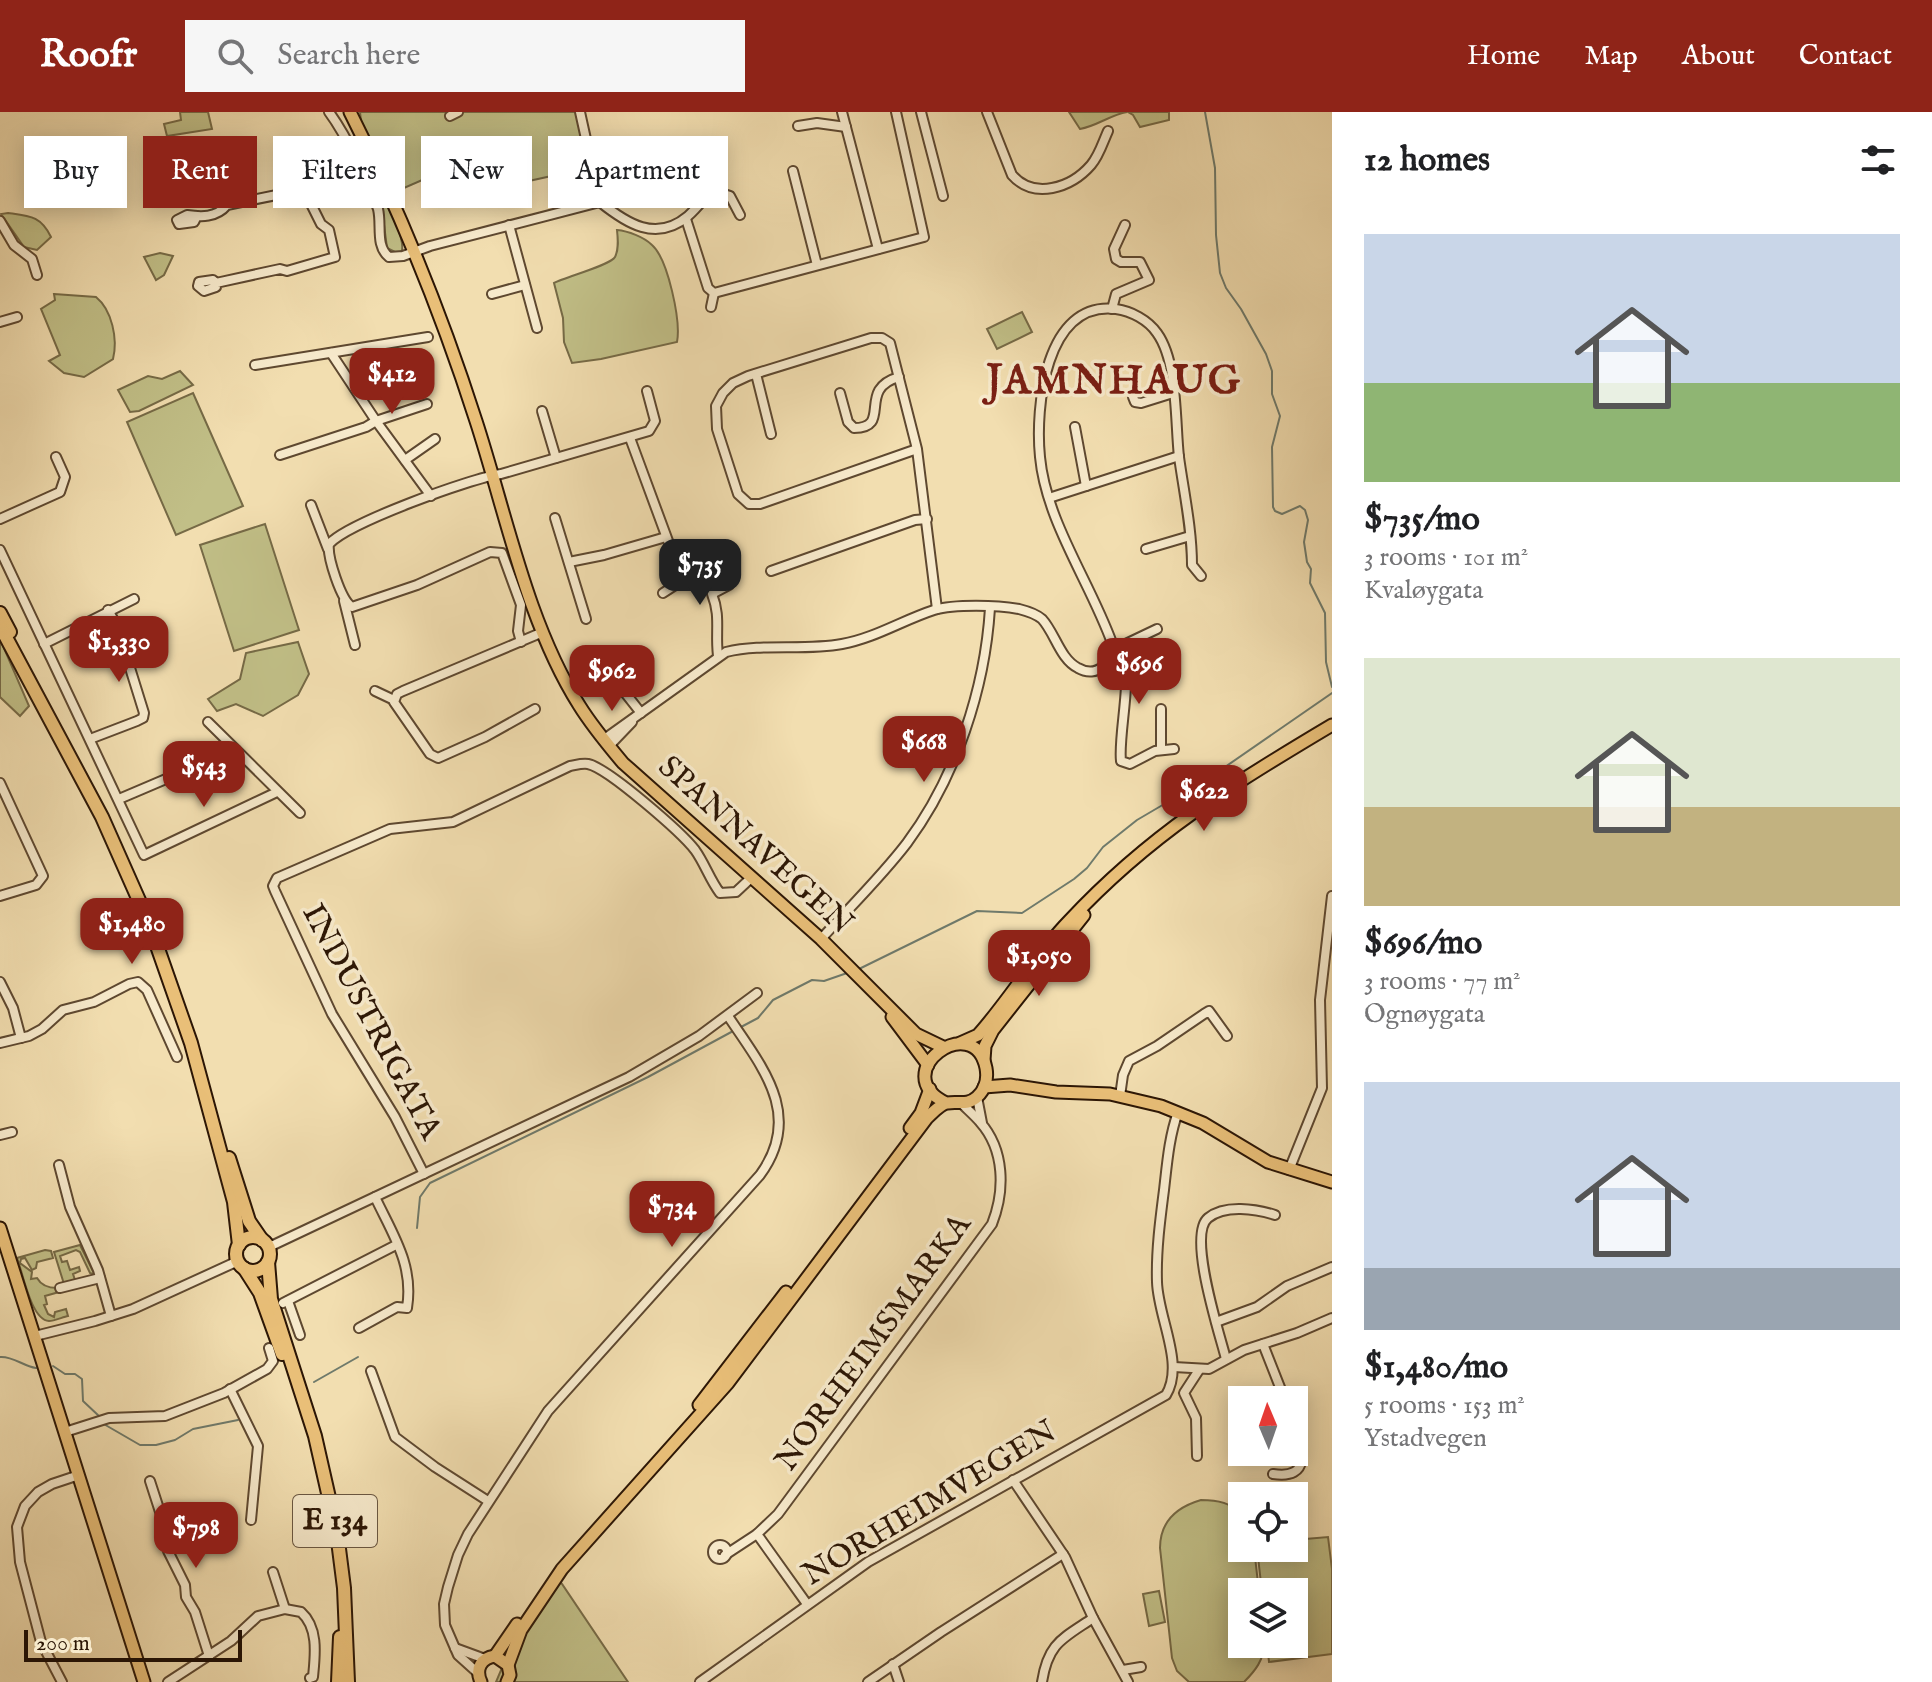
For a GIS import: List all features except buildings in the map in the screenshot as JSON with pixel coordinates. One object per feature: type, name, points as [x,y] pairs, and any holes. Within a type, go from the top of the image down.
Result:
[{"type":"highway","points":[[0,613],[41,692],[45,707]]},
{"type":"highway","points":[[0,626],[102,817],[135,888],[199,1061],[249,1221],[265,1244]]},
{"type":"highway","points":[[191,1043],[234,1202],[239,1245],[237,1252],[241,1265],[256,1270],[268,1262]]},
{"type":"highway","points":[[239,1245],[251,1238],[265,1244]]},
{"type":"highway","name":"E 134","points":[[265,1244],[271,1299],[315,1436],[337,1533],[344,1588],[348,1682]]},
{"type":"highway","name":"E 134","points":[[241,1265],[260,1293],[322,1482],[338,1586],[338,1682]]},
{"type":"main road","name":"SPANNAVEGEN","points":[[350,112],[442,319],[543,632],[570,690],[606,743],[674,810],[821,939],[879,997]]},
{"type":"main road","points":[[1332,725],[1216,795],[1150,843],[1067,923],[978,1035],[969,1041],[943,1047],[935,1053],[926,1075],[930,1089],[946,1103],[962,1104],[981,1092],[1022,1086],[1056,1092],[1120,1096],[1178,1112],[1203,1123],[1268,1162],[1332,1182]]},
{"type":"main road","points":[[981,1092],[988,1040],[1020,994],[1082,917],[1155,848],[1215,804],[1332,734]]},
{"type":"main road","points":[[879,997],[923,1039],[943,1047]]},
{"type":"main road","points":[[879,997],[928,1065]]},
{"type":"main road","points":[[957,1044],[973,1048],[985,1065],[1022,1086]]},
{"type":"main road","points":[[480,1678],[479,1666],[490,1658],[561,1558],[687,1420],[729,1368],[898,1145],[921,1113],[930,1089]]},
{"type":"main road","points":[[508,1665],[521,1630],[562,1569],[716,1397],[927,1118],[946,1103]]},
{"type":"main road","points":[[0,1228],[144,1682]]},
{"type":"main road","points":[[490,1658],[503,1659],[508,1665],[510,1675],[507,1682]]},
{"type":"street","points":[[329,112],[343,136]]},
{"type":"street","points":[[580,112],[586,136]]},
{"type":"street","points":[[842,112],[878,249]]},
{"type":"street","points":[[714,293],[924,237],[896,112]]},
{"type":"street","points":[[921,112],[943,196]]},
{"type":"street","points":[[987,112],[1012,175],[1019,183],[1038,190],[1064,184],[1086,170],[1097,157],[1108,131]]},
{"type":"street","points":[[798,126],[817,123],[846,127]]},
{"type":"street","points":[[793,171],[817,265]]},
{"type":"street","points":[[607,208],[623,221],[640,227],[669,226],[686,219],[710,192],[715,191],[730,196],[740,215]]},
{"type":"street","points":[[196,218],[221,212],[227,205],[273,196]]},
{"type":"street","points":[[216,283],[280,269],[287,271],[335,257],[329,230],[321,224],[314,208]]},
{"type":"street","points":[[377,208],[383,252],[394,258],[576,208]]},
{"type":"street","points":[[686,219],[708,288],[714,293]]},
{"type":"street","points":[[0,221],[14,245],[32,259],[37,275]]},
{"type":"street","points":[[509,225],[537,328]]},
{"type":"street","points":[[1112,309],[1116,294],[1149,280],[1140,262],[1121,262],[1114,256],[1125,225]]},
{"type":"street","points":[[492,294],[525,285]]},
{"type":"street","points":[[711,307],[714,293]]},
{"type":"street","points":[[1174,749],[1161,749],[1130,764],[1121,761],[1120,725],[1127,675],[1123,663],[1112,653],[1109,635],[1049,498],[1040,458],[1040,403],[1054,348],[1063,332],[1091,313],[1112,309],[1133,314],[1155,329],[1164,345],[1169,359],[1192,565],[1201,576]]},
{"type":"street","points":[[0,322],[17,317]]},
{"type":"street","points":[[255,365],[428,337]]},
{"type":"street","points":[[917,449],[760,504],[744,502],[734,481],[714,414],[723,393],[733,383],[877,337],[890,343],[917,449],[937,609]]},
{"type":"street","points":[[331,353],[431,496]]},
{"type":"street","points":[[756,374],[771,434]]},
{"type":"street","points":[[840,393],[848,422],[854,428],[864,427],[874,418],[879,388],[886,380],[899,377]]},
{"type":"street","points":[[328,549],[337,537],[431,496],[493,475],[649,431],[654,424],[647,391]]},
{"type":"street","points":[[1133,397],[1135,402],[1141,403],[1173,393]]},
{"type":"street","points":[[280,455],[427,404]]},
{"type":"street","points":[[542,411],[556,458]]},
{"type":"street","points":[[1075,427],[1086,486]]},
{"type":"street","points":[[630,438],[681,576],[680,582],[663,593]]},
{"type":"street","points":[[405,460],[435,439]]},
{"type":"street","points":[[1049,498],[1179,456]]},
{"type":"street","points":[[0,519],[60,492],[65,477],[56,457]]},
{"type":"street","points":[[311,505],[328,549],[355,645]]},
{"type":"street","points":[[555,518],[586,619]]},
{"type":"street","points":[[771,571],[915,520],[927,519]]},
{"type":"street","points":[[1146,549],[1190,536]]},
{"type":"street","points":[[569,562],[666,537]]},
{"type":"street","points":[[0,550],[144,855],[277,792]]},
{"type":"street","points":[[344,601],[352,607],[358,606],[499,551],[505,557],[521,605],[518,631],[521,642]]},
{"type":"street","points":[[718,656],[716,634],[719,609],[712,594],[729,585]]},
{"type":"street","points":[[44,644],[134,599]]},
{"type":"street","points":[[821,939],[902,850],[941,786],[977,693],[990,608]]},
{"type":"street","points":[[606,743],[718,656],[748,649],[844,644],[937,609],[990,608],[1031,612],[1042,619],[1068,660],[1080,670],[1088,672],[1103,668],[1112,653],[1157,629]]},
{"type":"street","points":[[90,739],[137,721],[143,718],[144,713],[117,626],[108,610]]},
{"type":"street","points":[[535,709],[438,758],[430,754],[395,707],[394,700],[403,691],[543,632]]},
{"type":"street","points":[[605,657],[641,713]]},
{"type":"street","points":[[375,691],[394,700]]},
{"type":"street","points":[[1161,709],[1161,749]]},
{"type":"street","points":[[208,722],[300,813]]},
{"type":"street","points":[[119,799],[234,750]]},
{"type":"street","name":"INDUSTRIGATA","points":[[424,1174],[395,1117],[332,1014],[275,891],[273,886],[277,878],[390,829],[453,822],[570,766],[581,764],[590,764],[606,773],[683,837],[697,852],[720,893],[736,892],[751,878]]},
{"type":"street","points":[[0,783],[43,876],[36,885],[0,896]]},
{"type":"street","points":[[1289,1170],[1322,1088],[1320,1000],[1332,896]]},
{"type":"street","points":[[0,982],[13,1008],[21,1038]]},
{"type":"street","points":[[0,1043],[21,1038],[46,1025],[63,1010],[94,1002],[138,982],[147,990],[177,1057]]},
{"type":"street","points":[[265,1244],[375,1197],[629,1077],[699,1036],[757,993]]},
{"type":"street","points":[[1120,1096],[1129,1061],[1209,1011],[1227,1036]]},
{"type":"street","points":[[480,1678],[458,1655],[445,1625],[444,1604],[461,1547],[548,1411],[769,1162],[779,1133],[776,1098],[769,1081],[728,1016]]},
{"type":"street","name":"NORHEIMSMARKA","points":[[981,1092],[982,1124]]},
{"type":"street","name":"NORHEIMSMARKA","points":[[725,1555],[757,1534],[778,1514],[992,1224],[1001,1197],[1000,1171],[994,1148],[982,1124],[962,1104]]},
{"type":"street","points":[[1178,1112],[1169,1143],[1157,1258],[1160,1311],[1174,1367],[1209,1369],[1226,1359],[1332,1318]]},
{"type":"street","points":[[0,1135],[12,1132]]},
{"type":"street","points":[[59,1165],[70,1207],[100,1278],[111,1316]]},
{"type":"street","points":[[359,1328],[397,1307],[407,1308],[408,1272],[375,1197]]},
{"type":"street","points":[[1226,1359],[1202,1265],[1204,1222],[1209,1217],[1245,1208],[1275,1215]]},
{"type":"street","points":[[300,1335],[286,1302],[396,1245]]},
{"type":"street","points":[[35,1336],[111,1316],[241,1265]]},
{"type":"street","points":[[1216,1322],[1257,1307],[1287,1286],[1332,1267]]},
{"type":"street","points":[[60,1288],[100,1278]]},
{"type":"street","points":[[1263,1344],[1280,1386]]},
{"type":"street","points":[[65,1432],[109,1418],[165,1416],[230,1389],[272,1365],[269,1348]]},
{"type":"street","name":"NORHEIMVEGEN","points":[[700,1682],[807,1604],[902,1541],[1166,1395],[1172,1386],[1174,1367]]},
{"type":"street","points":[[1197,1456],[1196,1418],[1184,1393],[1199,1370]]},
{"type":"street","points":[[371,1371],[395,1437],[488,1501]]},
{"type":"street","points":[[230,1389],[258,1446],[251,1520]]},
{"type":"street","points":[[1273,1474],[1282,1476],[1293,1473],[1298,1466]]},
{"type":"street","points":[[62,1682],[41,1642],[20,1562],[17,1532],[25,1506],[38,1492],[79,1475]]},
{"type":"street","points":[[1013,1480],[1063,1554],[1128,1682]]},
{"type":"street","points":[[150,1481],[172,1549],[168,1551],[185,1585],[186,1597],[195,1612],[209,1656]]},
{"type":"street","points":[[757,1534],[807,1604]]},
{"type":"street","points":[[868,1682],[1063,1554]]},
{"type":"street","points":[[273,1572],[285,1609]]},
{"type":"street","points":[[168,1682],[231,1641],[255,1618],[285,1609],[301,1612],[313,1629],[314,1668],[313,1677],[310,1678]]},
{"type":"street","points":[[1042,1682],[1052,1648],[1093,1618]]},
{"type":"street","points":[[455,1648],[490,1658]]},
{"type":"street","points":[[893,1664],[899,1682]]},
{"type":"street","points":[[1123,1670],[1141,1667]]},
{"type":"shaded area","points":[[180,112],[208,112],[212,129],[167,136],[164,124],[181,120]]},
{"type":"shaded area","points":[[360,112],[577,112],[584,136],[548,136],[548,177],[532,180],[532,136],[421,136],[421,181],[405,188],[405,136],[363,136]]},
{"type":"shaded area","points":[[1069,112],[1127,112],[1080,129]]},
{"type":"shaded area","points":[[1128,112],[1169,112],[1169,120],[1140,127]]},
{"type":"shaded area","points":[[390,208],[398,228],[402,251],[397,253],[387,248],[382,209]]},
{"type":"shaded area","points":[[1,214],[34,218],[51,237],[37,250],[24,247]]},
{"type":"shaded area","points":[[617,230],[640,237],[658,252],[672,291],[677,342],[572,363],[564,342],[563,318],[554,283],[612,260],[617,251]]},
{"type":"shaded area","points":[[160,253],[173,256],[164,275],[156,280],[144,257]]},
{"type":"shaded area","points":[[54,294],[96,297],[110,317],[114,334],[113,359],[84,377],[64,373],[49,361],[60,355],[41,309],[55,300]]},
{"type":"shaded area","points":[[1022,312],[1032,332],[997,349],[987,329]]},
{"type":"shaded area","points":[[180,371],[193,385],[139,411],[130,412],[118,390],[148,376],[162,379]]},
{"type":"shaded area","points":[[193,393],[243,506],[176,535],[127,422]]},
{"type":"shaded area","points":[[265,524],[299,630],[234,651],[200,545]]},
{"type":"shaded area","points":[[0,639],[29,706],[20,716],[0,697]]},
{"type":"shaded area","points":[[298,642],[309,674],[298,695],[263,716],[236,704],[217,711],[208,699],[240,679],[246,653]]},
{"type":"shaded area","points":[[80,1245],[95,1275],[90,1273],[76,1250],[60,1256],[62,1262],[67,1261],[70,1270],[79,1267],[80,1271],[73,1274],[75,1280],[64,1284],[54,1252]]},
{"type":"shaded area","points":[[51,1251],[53,1258],[37,1262],[36,1268],[32,1270],[25,1258],[20,1263],[32,1272],[31,1279],[37,1278],[45,1286],[57,1288],[59,1292],[45,1296],[47,1304],[44,1305],[48,1314],[54,1317],[55,1312],[66,1309],[68,1316],[49,1321],[37,1313],[17,1258]]},
{"type":"shaded area","points":[[1201,1500],[1228,1504],[1228,1562],[1256,1562],[1257,1578],[1228,1578],[1228,1658],[1261,1658],[1244,1682],[1189,1682],[1177,1671],[1172,1658],[1160,1548],[1167,1523],[1184,1507]]},
{"type":"shaded area","points":[[1328,1537],[1332,1569],[1332,1654],[1308,1657],[1308,1578],[1260,1578],[1259,1562],[1308,1562],[1308,1539]]},
{"type":"shaded area","points":[[559,1581],[628,1682],[496,1682],[515,1637]]},
{"type":"shaded area","points":[[1159,1591],[1165,1622],[1149,1626],[1143,1594]]},
{"type":"shaded area","points":[[1269,1658],[1300,1658],[1269,1662]]},
{"type":"waterway","points":[[1205,112],[1215,168],[1220,273],[1266,354],[1272,371],[1272,394],[1280,416],[1272,447],[1273,507],[1282,514],[1300,506],[1305,510],[1308,520],[1304,542],[1311,569],[1310,583],[1325,613],[1326,662],[1332,687]]},
{"type":"waterway","points":[[859,969],[977,911],[1022,913],[1074,879],[1103,847],[1137,820],[1212,776],[1332,693]]},
{"type":"waterway","points":[[741,1027],[758,1018],[773,1000],[812,980],[824,981],[850,972]]},
{"type":"waterway","points":[[417,1228],[420,1197],[430,1183],[648,1077],[735,1030]]},
{"type":"waterway","points":[[0,1357],[36,1368]]},
{"type":"waterway","points":[[314,1382],[358,1357]]},
{"type":"waterway","points":[[53,1366],[82,1379],[83,1401],[100,1417]]},
{"type":"waterway","points":[[102,1423],[140,1445],[156,1445],[175,1440],[193,1429],[238,1420]]},
{"type":"district","name":"JAMNHAUG","points":[[1114,382]]}]
